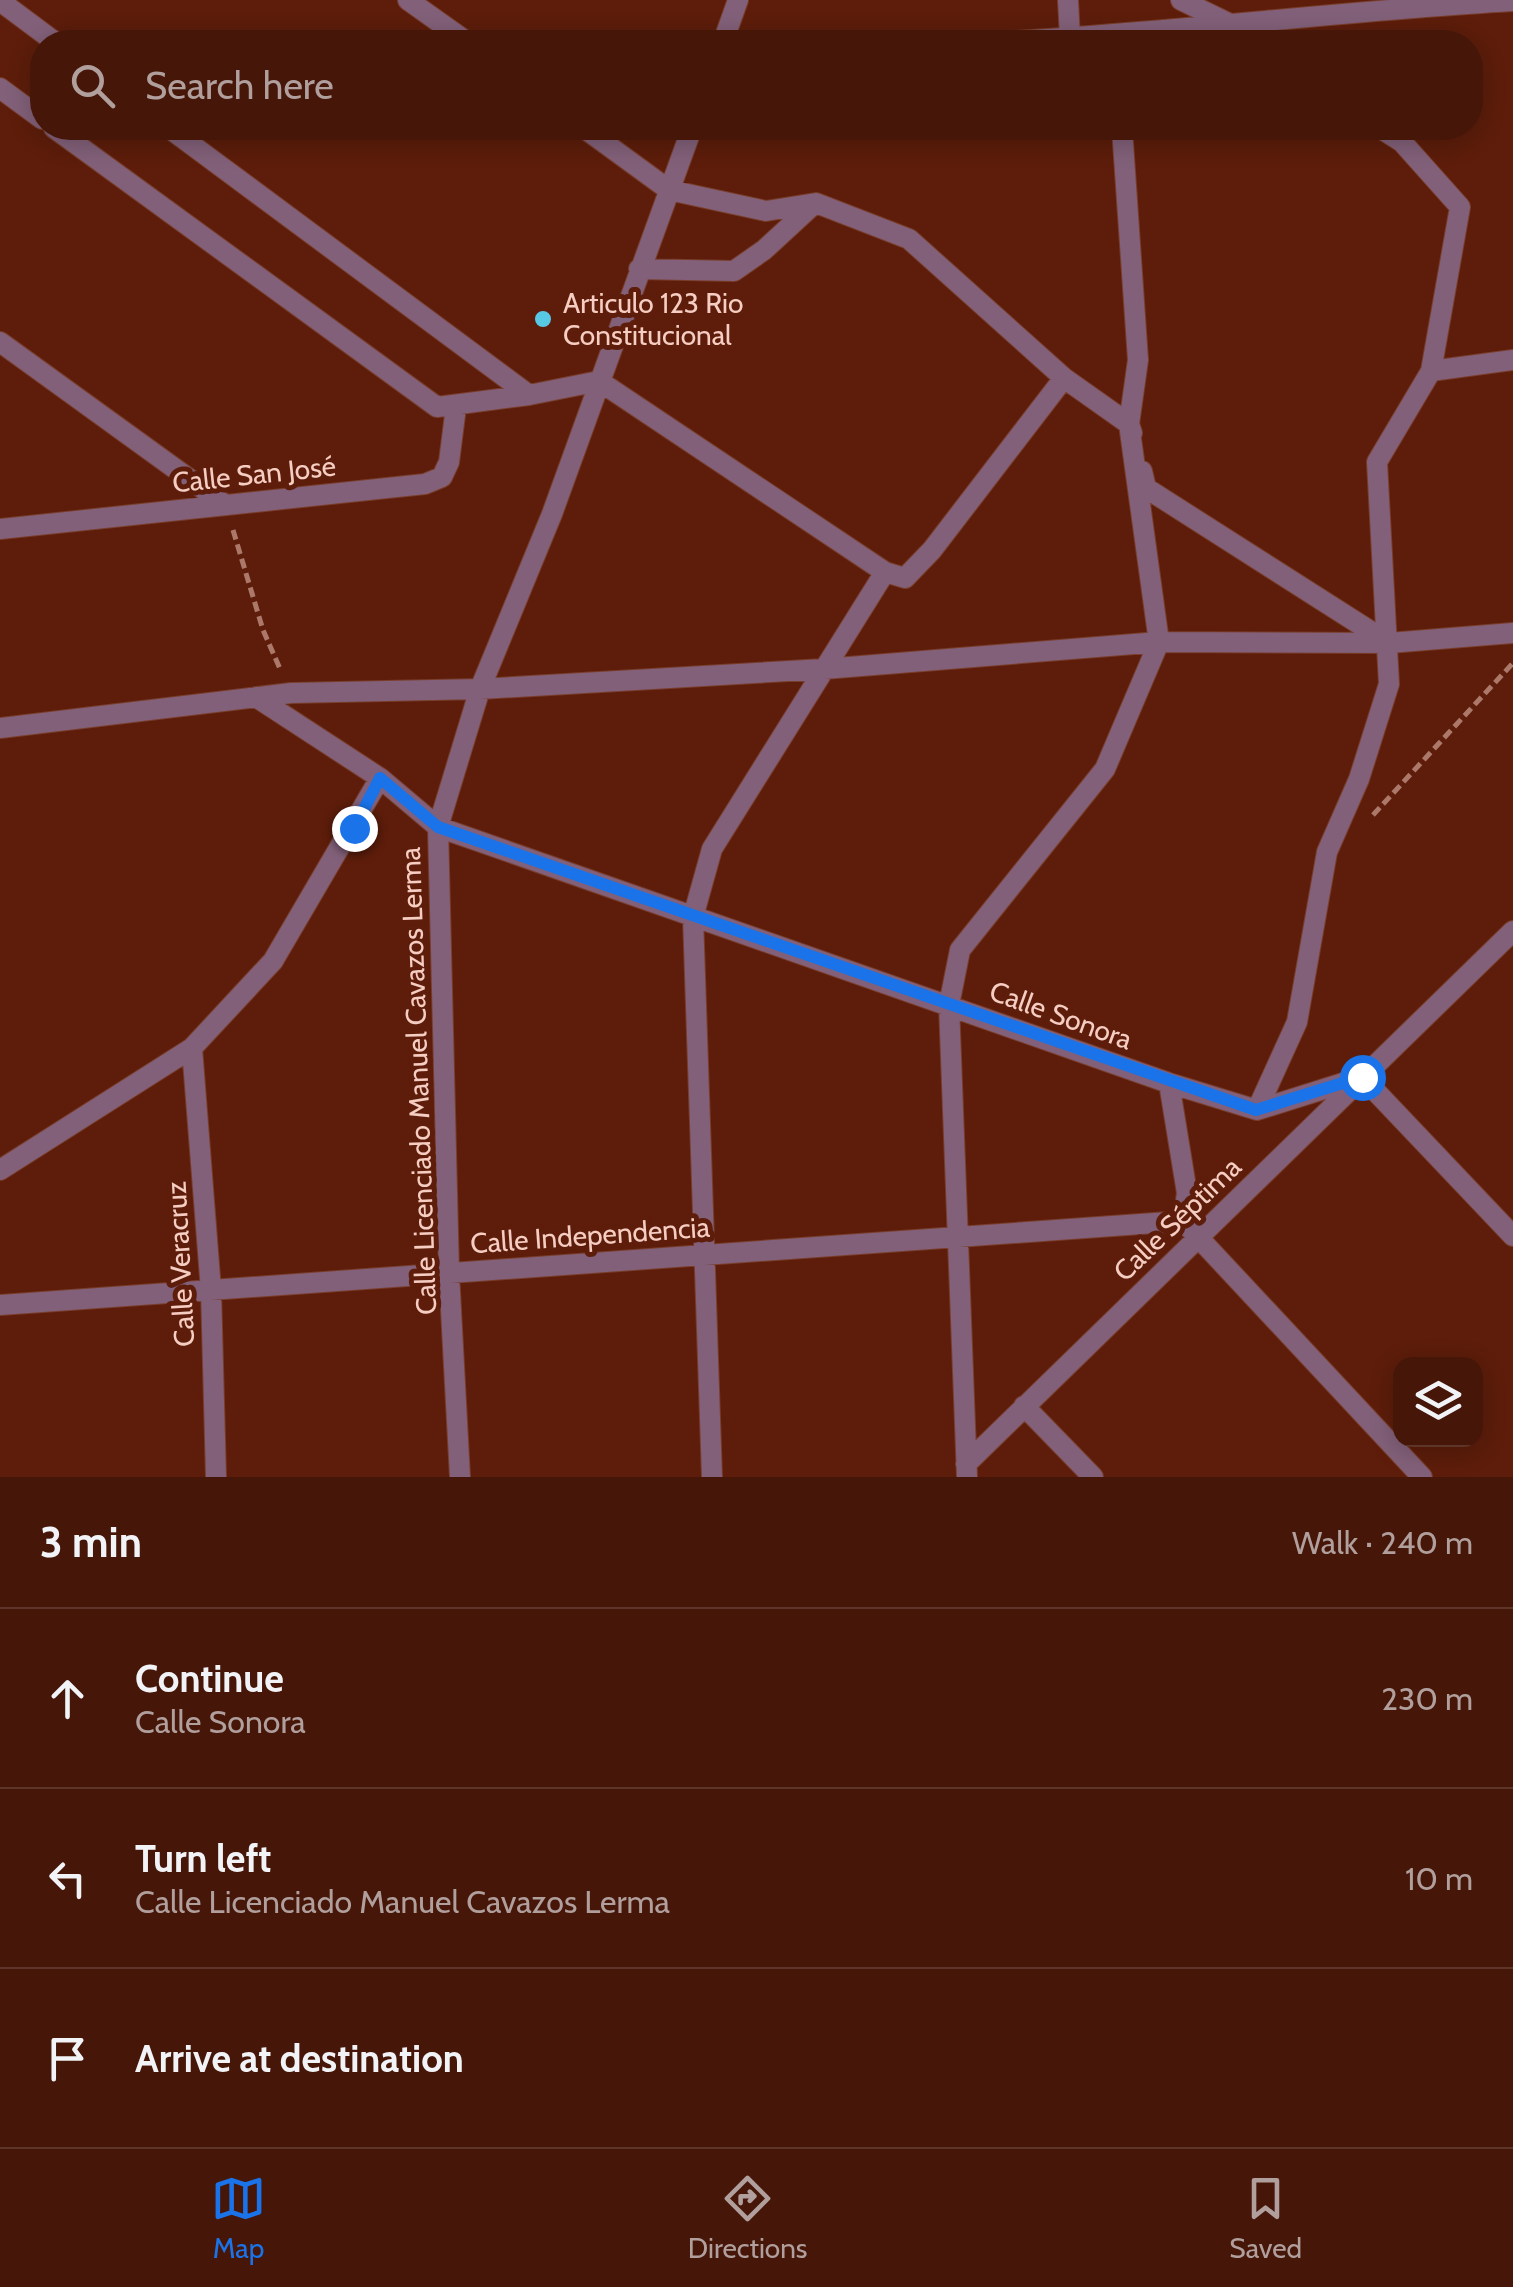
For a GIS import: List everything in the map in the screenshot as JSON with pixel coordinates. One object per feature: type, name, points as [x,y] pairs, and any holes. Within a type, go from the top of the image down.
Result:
[{"type":"street","points":[[408,0],[449,30]]},
{"type":"street","points":[[727,30],[738,0]]},
{"type":"street","points":[[1068,0],[1070,30]]},
{"type":"street","points":[[1182,0],[1235,30]]},
{"type":"street","points":[[1179,30],[1326,6],[1513,0]]},
{"type":"street","points":[[0,1],[39,30]]},
{"type":"street","points":[[0,88],[30,111]]},
{"type":"street","points":[[70,140],[437,408],[529,396],[599,381],[885,572],[905,578],[932,550],[1064,378]]},
{"type":"street","points":[[186,140],[529,396]]},
{"type":"street","points":[[600,140],[669,190],[766,211],[816,203],[909,239],[1064,378],[1129,424],[1146,488],[1389,642]]},
{"type":"street","name":"Calle Licenciado Manuel Cavazos Lerma","points":[[460,1477],[450,1273],[438,827],[480,688],[552,514],[688,140]]},
{"type":"street","points":[[966,1471],[949,1004],[960,950],[1106,769],[1159,642],[1129,424],[1138,360],[1123,140]]},
{"type":"street","points":[[1256,1110],[1297,1022],[1327,852],[1358,779],[1389,684],[1377,462],[1432,371],[1460,207],[1399,140]]},
{"type":"street","points":[[639,269],[734,271],[816,203]]},
{"type":"street","points":[[0,342],[224,504]]},
{"type":"street","points":[[1432,371],[1513,360]]},
{"type":"street","name":"Calle San José","points":[[0,529],[425,484],[442,477],[449,462],[456,408]]},
{"type":"street","points":[[712,1477],[692,917],[712,849],[885,572]]},
{"type":"street","points":[[0,728],[291,693],[480,688],[824,669],[1159,642],[1389,642],[1513,633]]},
{"type":"street","name":"Calle Sonora","points":[[256,698],[380,778],[438,827],[1256,1110]]},
{"type":"street","points":[[0,1170],[192,1048],[273,961],[380,778]]},
{"type":"street","name":"Calle Séptima","points":[[966,1471],[1024,1406],[1513,931]]},
{"type":"street","name":"Calle Veracruz","points":[[192,1048],[211,1290],[216,1477]]},
{"type":"street","points":[[1256,1110],[1362,1077],[1513,1236]]},
{"type":"street","points":[[1170,1083],[1188,1192],[1183,1221],[1422,1477]]},
{"type":"street","name":"Calle Independencia","points":[[0,1305],[1183,1221]]},
{"type":"street","points":[[1024,1406],[1093,1477]]},
{"type":"path","points":[[224,504],[264,630],[291,693]]},
{"type":"path","points":[[1373,815],[1513,662]]},
{"type":"place","name":"Articulo 123 Rio Constitucional","points":[[543,319]]},
{"type":"route","points":[[354,828],[380,778],[438,827],[1256,1110],[1362,1077]]}]
